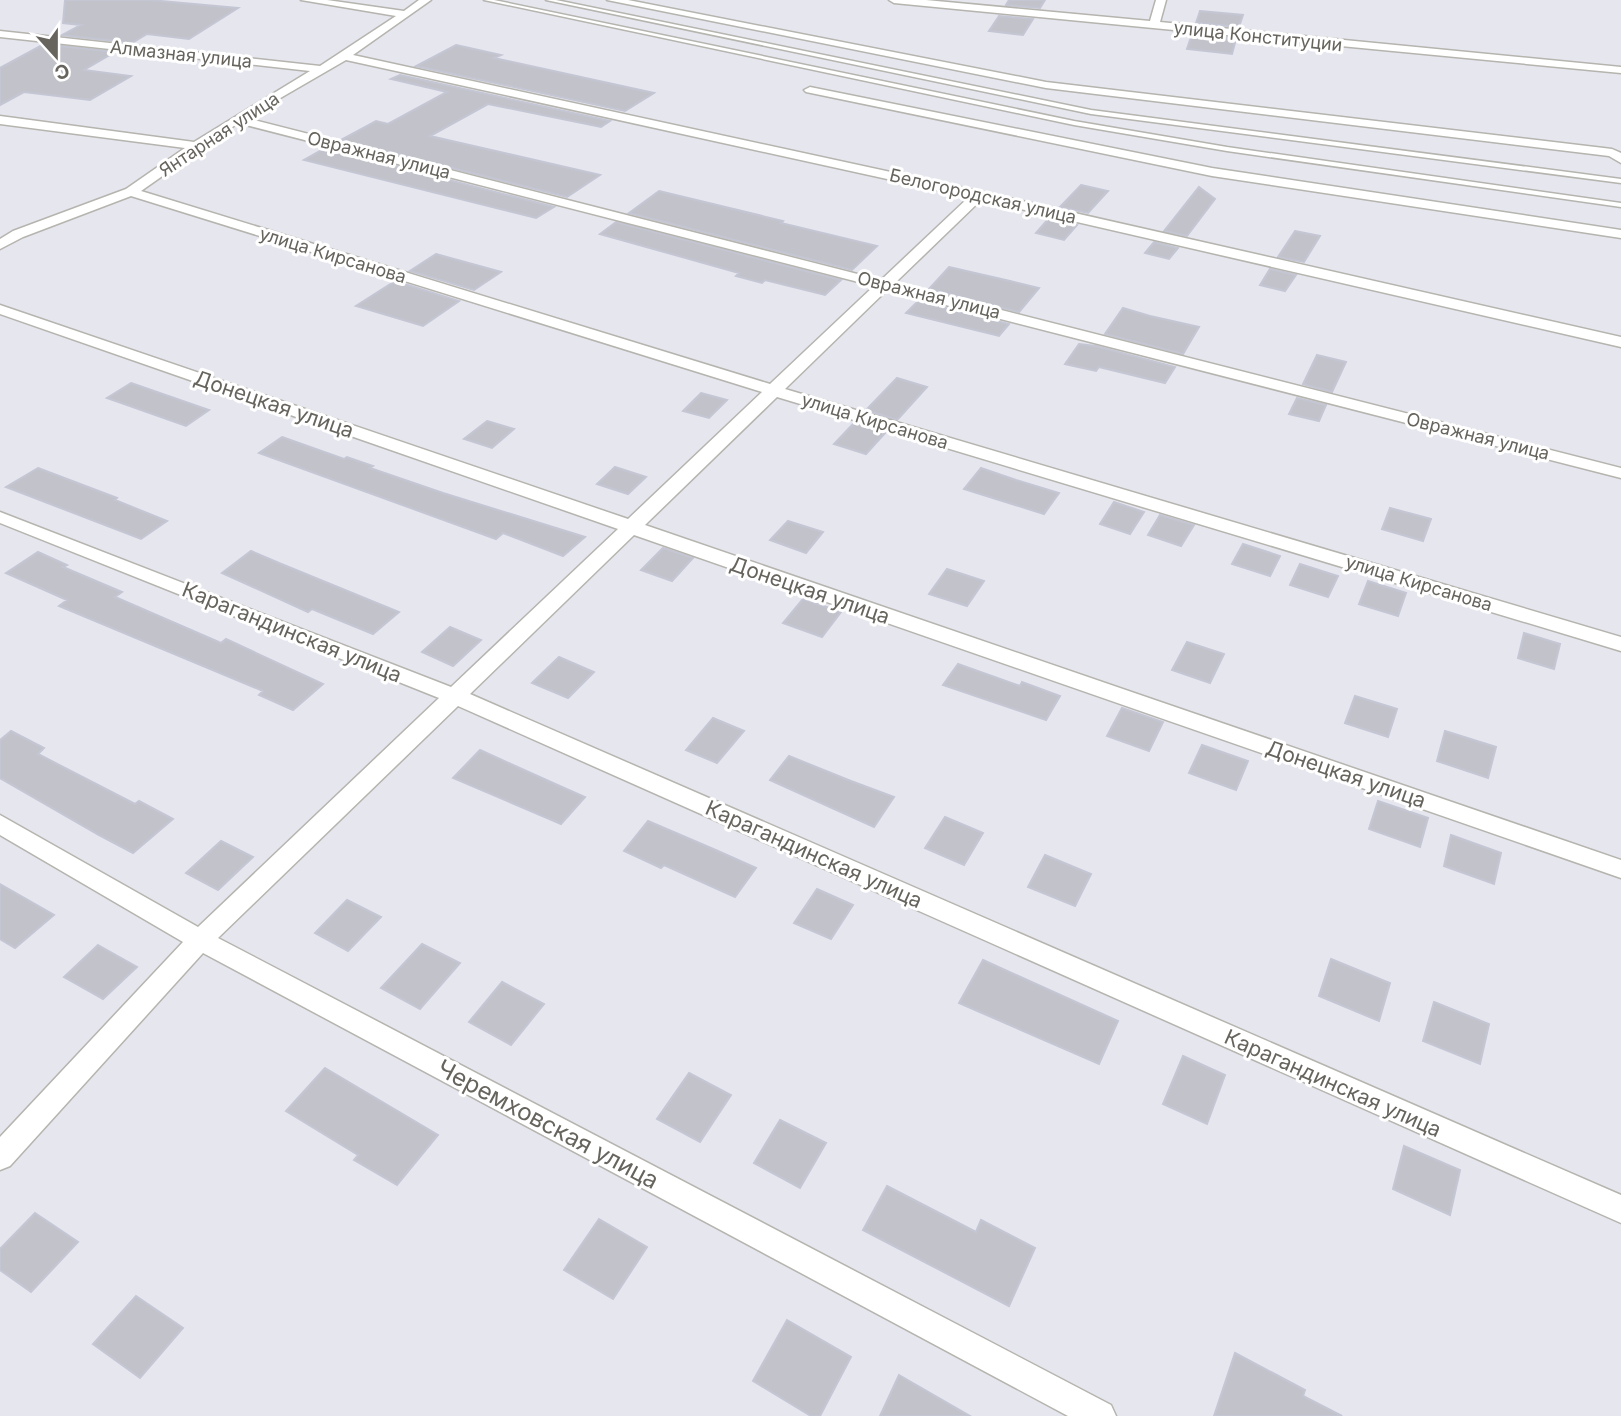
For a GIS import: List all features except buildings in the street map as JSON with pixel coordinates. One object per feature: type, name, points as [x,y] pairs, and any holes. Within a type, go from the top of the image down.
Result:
[{"type":"street","points":[[306,0],[405,14]]},
{"type":"street","name":"Янтарная улица","points":[[0,245],[18,234],[131,192],[236,119],[344,56],[426,0]]},
{"type":"street","points":[[612,0],[1046,85],[1612,153],[1621,159]]},
{"type":"street","name":"улица Конституции","points":[[894,0],[1621,70]]},
{"type":"street","points":[[1154,25],[1161,0]]},
{"type":"street","name":"Алмазная улица","points":[[0,34],[321,69]]},
{"type":"street","name":"Белогородская улица","points":[[344,56],[978,195],[1621,342]]},
{"type":"street","points":[[810,90],[1212,172],[1621,234]]},
{"type":"street","name":"Овражная улица","points":[[236,119],[1621,473]]},
{"type":"street","points":[[0,120],[195,146]]},
{"type":"street","name":"улица Кирсанова","points":[[131,192],[772,390],[1621,644]]},
{"type":"street","points":[[0,1157],[200,940],[457,697],[627,528],[978,195]]},
{"type":"street","points":[[0,231],[18,234]]},
{"type":"street","name":"Донецкая улица","points":[[0,309],[627,528],[1621,869]]},
{"type":"street","name":"Карагандинская улица","points":[[0,517],[457,697],[1621,1209]]},
{"type":"street","name":"Черемховская улица","points":[[0,824],[200,940],[1100,1416]]},
{"type":"lane","points":[[488,0],[1074,123],[1227,149],[1621,205]]},
{"type":"lane","points":[[549,0],[1091,112],[1621,181]]}]
